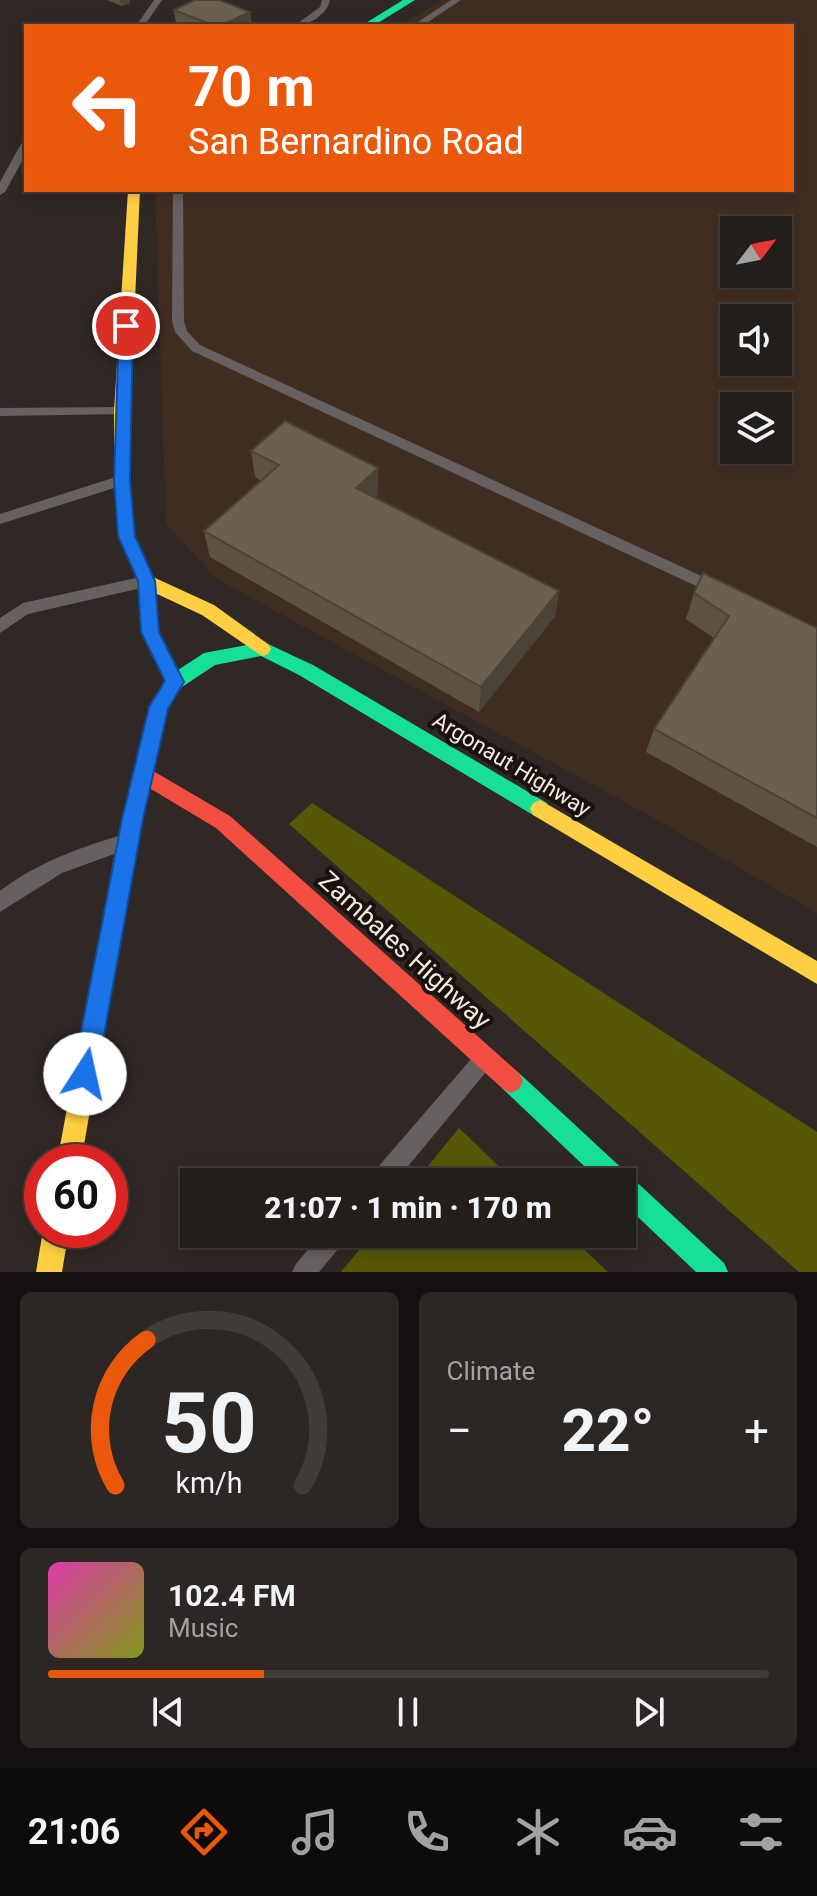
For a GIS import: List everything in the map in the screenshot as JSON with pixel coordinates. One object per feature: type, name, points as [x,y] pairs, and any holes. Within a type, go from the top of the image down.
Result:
[{"type":"main road","points":[[369,24],[410,0]]},
{"type":"main road","points":[[134,192],[122,411],[126,536],[146,581],[150,632],[175,682]]},
{"type":"main road","name":"Argonaut Highway","points":[[146,581],[208,610],[262,649],[306,670],[817,973]]},
{"type":"main road","points":[[72,1144],[127,841],[159,707],[175,682],[210,658],[262,649]]},
{"type":"main road","name":"Zambales Highway","points":[[143,774],[223,822],[485,1057],[603,1168]]},
{"type":"main road","name":"Zambales Highway","points":[[636,1199],[715,1272]]},
{"type":"main road","points":[[49,1272],[53,1248]]},
{"type":"lane","points":[[141,24],[158,0]]},
{"type":"lane","points":[[301,24],[324,8],[326,0]]},
{"type":"lane","points":[[419,24],[457,0]]},
{"type":"lane","points":[[0,192],[24,148]]},
{"type":"lane","points":[[178,192],[178,321],[181,332],[196,348],[730,596]]},
{"type":"lane","points":[[0,412],[122,411]]},
{"type":"lane","points":[[0,519],[122,480]]},
{"type":"lane","points":[[0,627],[23,609],[146,581]]},
{"type":"lane","points":[[0,903],[23,883],[61,862],[127,841]]},
{"type":"lane","points":[[392,1168],[485,1057]]},
{"type":"lane","points":[[304,1272],[324,1248]]},
{"type":"shaded area","points":[[442,0],[817,0],[817,913],[659,821],[217,579],[166,524],[155,192],[794,192],[794,24],[402,24]]},
{"type":"shaded area","points":[[312,803],[817,1132],[817,1272],[799,1272],[289,824]]},
{"type":"shaded area","points":[[459,1128],[500,1168],[426,1168]]},
{"type":"shaded area","points":[[361,1248],[583,1248],[608,1272],[341,1272]]},
{"type":"building","points":[[195,0],[219,0],[250,12],[224,24],[210,24],[174,10]]},
{"type":"building","points":[[285,421],[378,468],[356,488],[559,591],[481,687],[204,531],[279,465],[251,451]]},
{"type":"building","points":[[703,573],[817,628],[817,818],[654,729],[729,616],[694,593]]},
{"type":"traffic: fast","points":[[369,24],[410,0]]},
{"type":"traffic: fast","points":[[146,581],[150,632],[175,682]]},
{"type":"traffic: fast","points":[[148,754],[159,707],[175,682],[210,658],[262,649],[306,670],[540,809]]},
{"type":"traffic: fast","points":[[511,1081],[604,1168]]},
{"type":"traffic: fast","points":[[636,1198],[715,1272]]},
{"type":"traffic: slow","points":[[134,192],[122,411],[126,536],[146,581],[208,610],[262,649]]},
{"type":"traffic: slow","points":[[72,1144],[127,841],[148,754]]},
{"type":"traffic: slow","points":[[540,809],[817,973]]},
{"type":"traffic: slow","points":[[49,1272],[53,1248]]},
{"type":"traffic: jam","points":[[143,774],[223,822],[511,1081]]},
{"type":"route","points":[[85,1074],[132,819],[159,707],[175,682],[150,632],[146,581],[126,536],[122,480],[126,326]]}]
